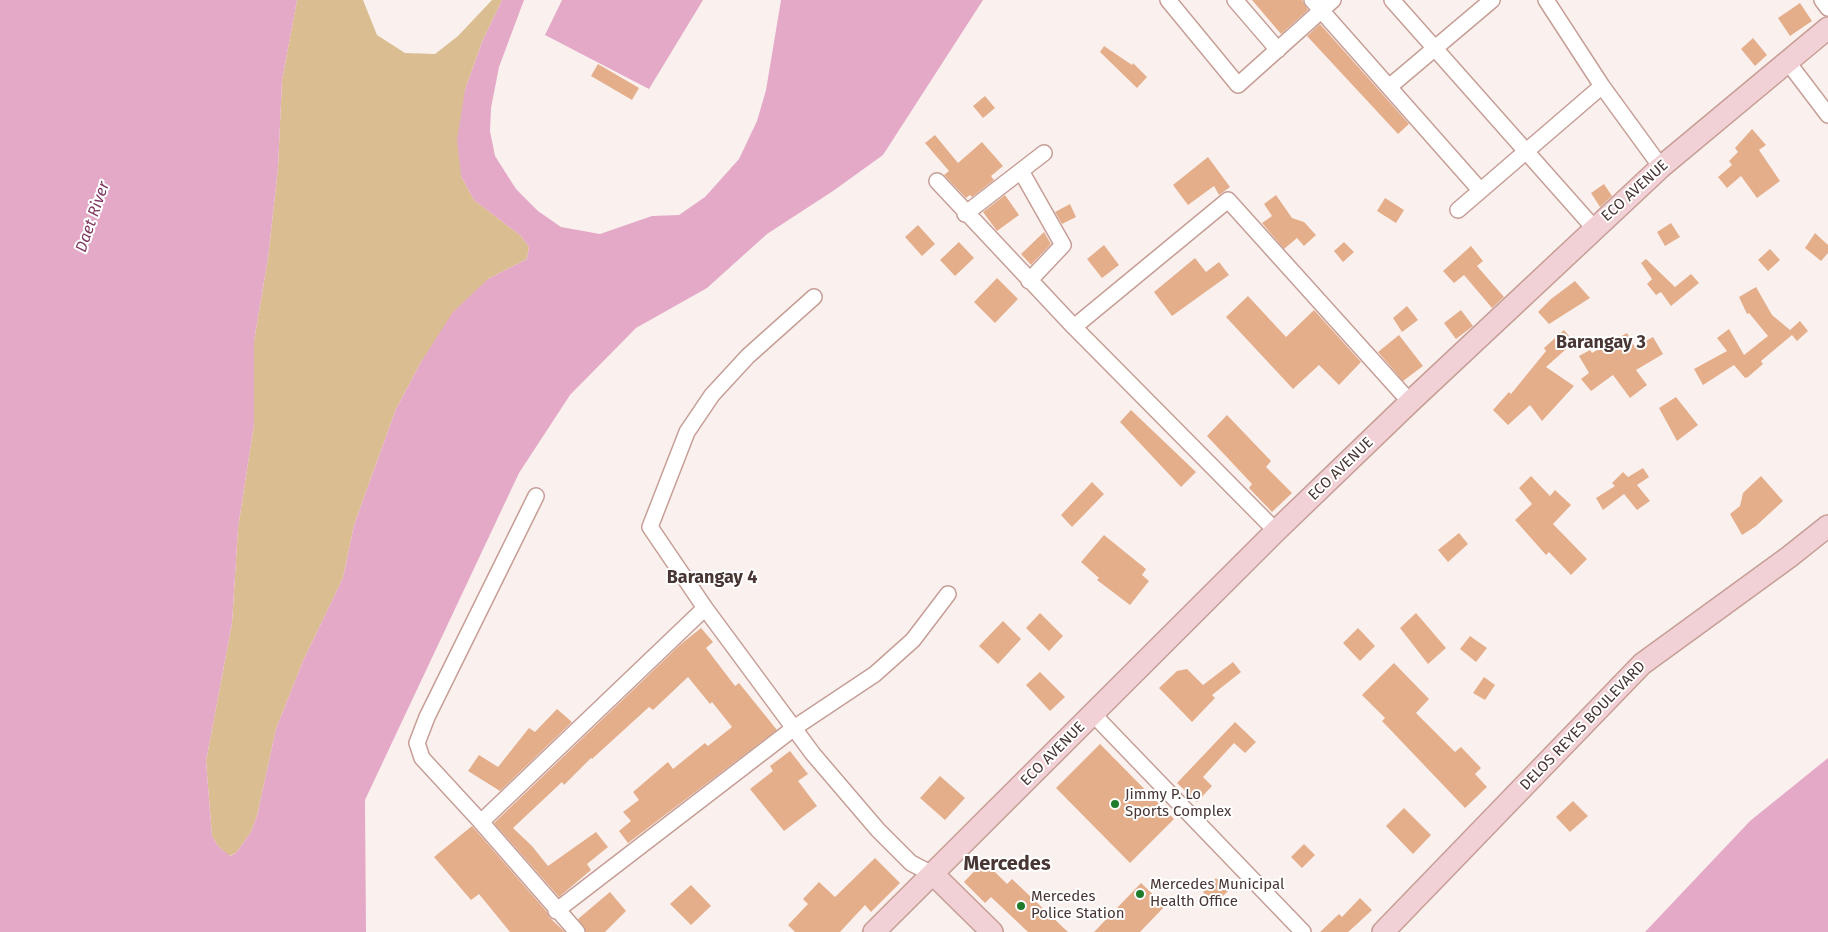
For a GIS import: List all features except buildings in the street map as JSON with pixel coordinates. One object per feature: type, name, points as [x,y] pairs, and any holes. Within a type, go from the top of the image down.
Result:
[{"type":"main road","name":"ECO AVENUE","points":[[874,932],[934,875],[1276,530],[1410,402],[1661,167],[1828,28]]},
{"type":"main road","name":"DELOS REYES BOULEVARD","points":[[1383,932],[1642,664],[1774,568],[1828,526]]},
{"type":"main road","points":[[934,875],[992,932]]},
{"type":"street","points":[[1168,0],[1238,85],[1278,50],[1317,6],[1334,0]]},
{"type":"street","points":[[1235,0],[1278,50]]},
{"type":"street","points":[[1392,0],[1594,228]]},
{"type":"street","points":[[1546,0],[1602,86],[1661,167]]},
{"type":"street","points":[[1822,0],[1828,8]]},
{"type":"street","points":[[1389,87],[1435,49],[1486,2]]},
{"type":"street","points":[[1317,6],[1480,190]]},
{"type":"street","points":[[1787,62],[1828,115]]},
{"type":"street","points":[[1458,210],[1525,150],[1602,86]]},
{"type":"street","points":[[966,214],[1044,153]]},
{"type":"street","points":[[1021,171],[1063,245],[1029,281]]},
{"type":"street","points":[[937,181],[1029,281],[1276,530]]},
{"type":"street","points":[[1074,327],[1228,200],[1410,402]]},
{"type":"street","points":[[814,297],[748,356],[712,395],[688,432],[650,527],[705,608],[794,728],[878,830],[911,862],[934,875]]},
{"type":"street","points":[[536,496],[427,717],[418,743],[422,758],[481,822],[556,911],[577,932]]},
{"type":"street","points":[[556,911],[794,728],[875,674],[913,640],[948,594]]},
{"type":"street","points":[[481,822],[705,608]]},
{"type":"street","points":[[1093,714],[1303,932]]},
{"type":"shaded area","points":[[297,0],[363,0],[377,35],[405,53],[435,54],[458,36],[492,0],[502,0],[482,42],[465,90],[461,176],[474,200],[521,236],[529,247],[527,259],[488,279],[421,362],[396,409],[354,525],[343,578],[303,661],[276,729],[257,816],[251,832],[236,853],[229,856],[218,846],[212,836],[206,761],[232,623],[238,528],[254,424],[254,341],[268,258],[278,168],[282,80]]},
{"type":"water","name":"Daet River","points":[[0,0],[297,0],[282,80],[278,168],[268,258],[254,341],[254,424],[238,528],[232,623],[206,761],[212,836],[218,846],[230,856],[236,853],[251,832],[257,816],[276,729],[303,661],[343,578],[354,525],[396,409],[421,362],[453,312],[488,279],[527,259],[529,247],[521,236],[474,200],[461,176],[457,140],[465,90],[482,42],[502,0],[524,0],[499,67],[491,108],[490,131],[495,156],[516,189],[538,211],[561,227],[600,234],[652,216],[679,215],[705,197],[739,159],[757,121],[766,90],[781,0],[983,0],[883,155],[833,191],[767,234],[707,288],[636,328],[570,395],[519,473],[365,800],[366,932],[0,932]]},
{"type":"water","points":[[562,0],[703,0],[649,89],[545,35]]},
{"type":"water","points":[[1828,758],[1828,932],[1645,932],[1750,821]]},
{"type":"place","name":"Jimmy P. Lo Sports Complex","points":[[1115,804]]},
{"type":"place","name":"Mercedes Municipal Health Office","points":[[1140,894]]},
{"type":"place","name":"Mercedes Police Station","points":[[1021,906]]},
{"type":"district","name":"Barangay 3","points":[[1601,343]]},
{"type":"district","name":"Barangay 4","points":[[712,578]]},
{"type":"district","name":"Mercedes","points":[[1007,864]]}]
